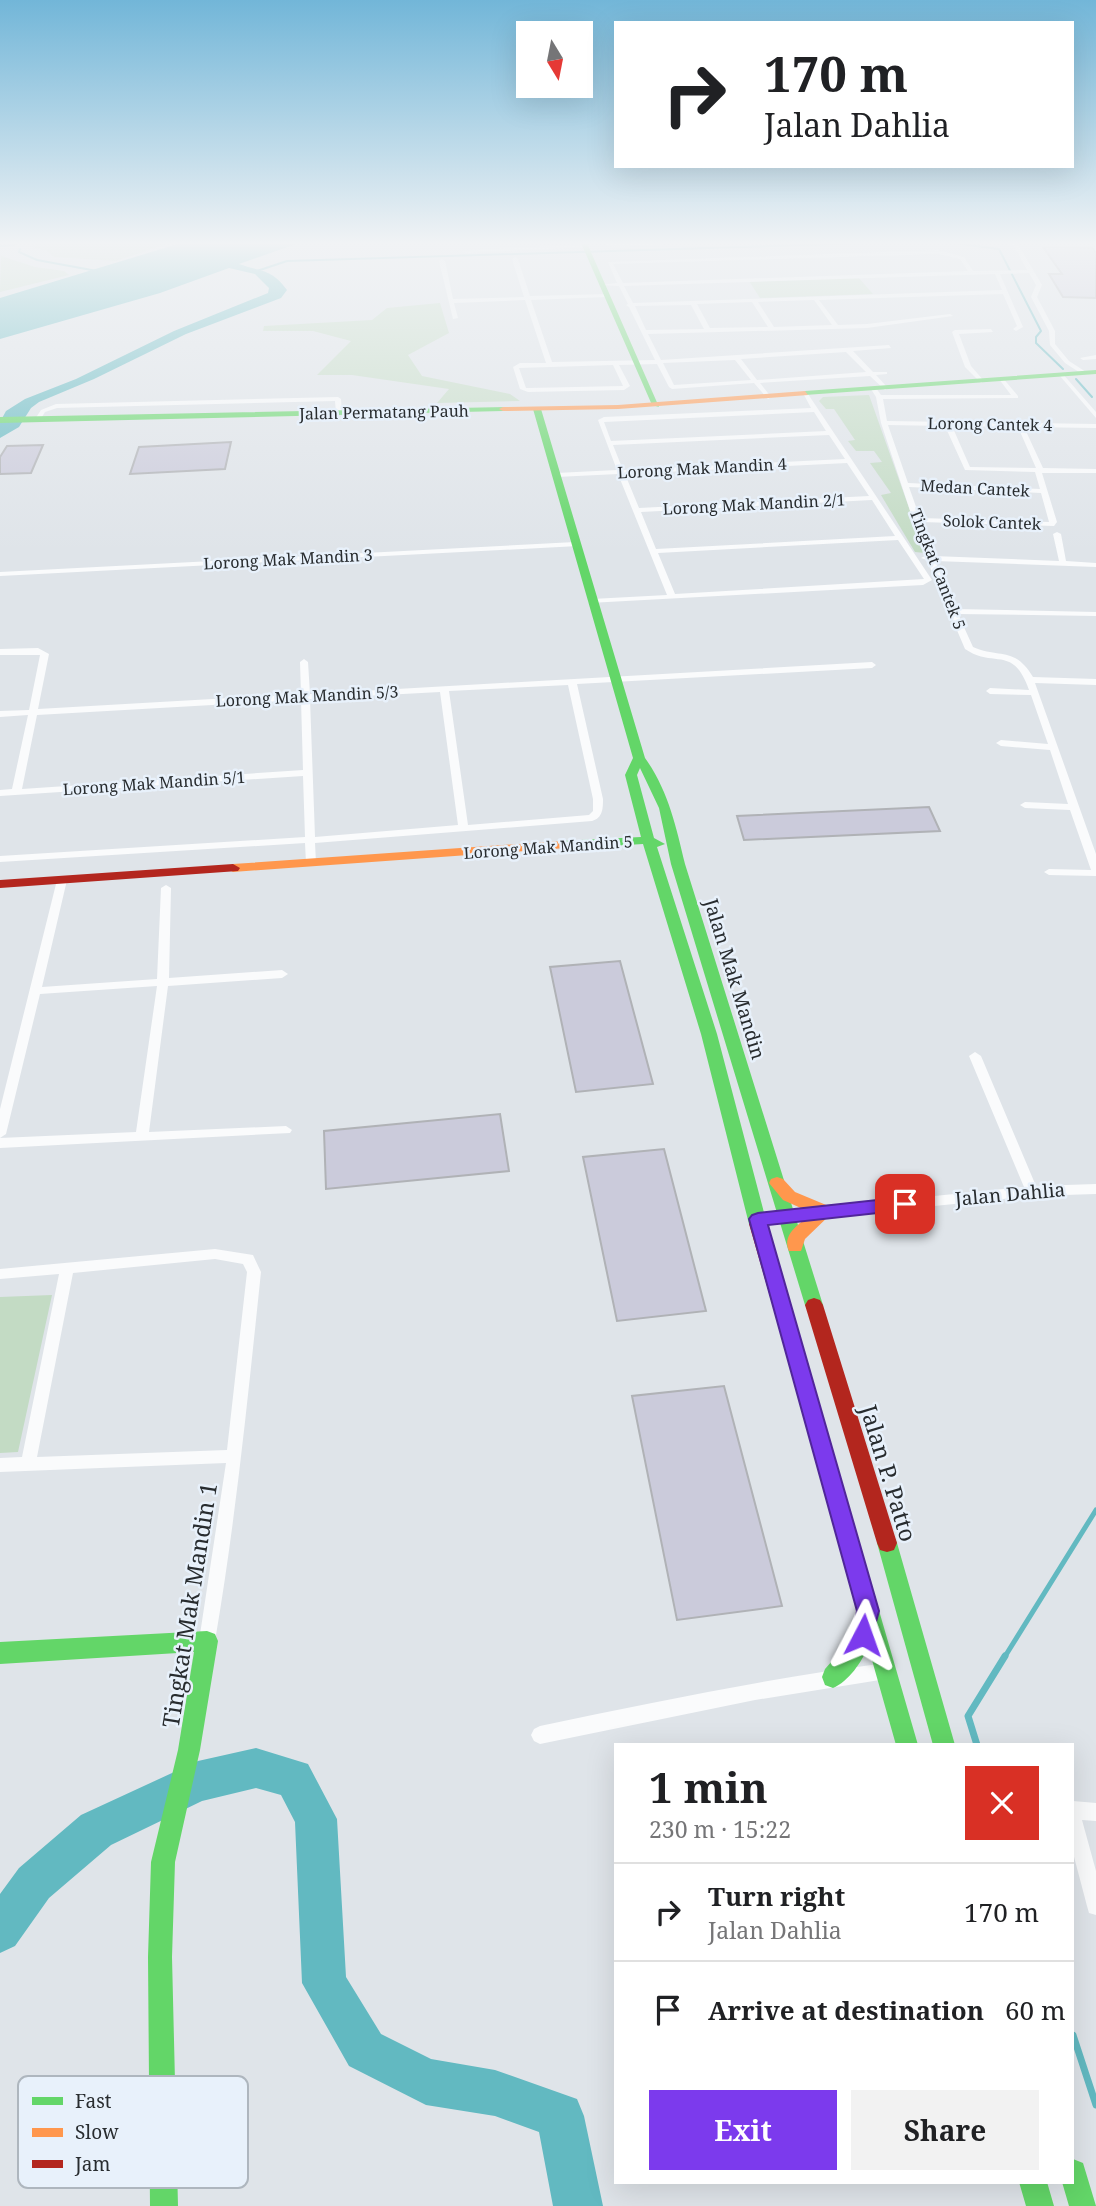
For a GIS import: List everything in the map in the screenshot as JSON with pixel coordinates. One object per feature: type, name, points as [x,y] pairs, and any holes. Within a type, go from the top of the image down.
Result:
[{"type":"street","points":[[543,346],[549,364]]},
{"type":"street","points":[[631,346],[653,397],[700,402],[805,394],[879,384],[1017,396],[1002,379]]},
{"type":"street","points":[[651,346],[672,387],[756,383],[981,381],[1078,371],[1096,357]]},
{"type":"street","points":[[960,346],[968,367],[981,381]]},
{"type":"street","points":[[1054,346],[1078,371],[1096,416]]},
{"type":"street","points":[[615,363],[627,386],[624,388],[523,389],[516,367],[737,358],[889,347]]},
{"type":"street","points":[[848,350],[879,384]]},
{"type":"street","points":[[737,358],[768,397]]},
{"type":"street","name":"Tingkat Cantek 5","points":[[879,384],[884,424],[930,558],[953,611],[970,649],[977,653],[1011,657],[1022,663],[1035,693],[1096,871]]},
{"type":"street","points":[[592,601],[923,583],[928,580],[805,394]]},
{"type":"street","name":"Jalan Permatang Pauh","points":[[0,420],[618,407],[653,397]]},
{"type":"street","name":"Lorong Mak Mandin 5","points":[[0,884],[648,840],[631,775],[639,758],[537,409]]},
{"type":"street","points":[[672,597],[600,422],[604,419],[814,410]]},
{"type":"street","name":"Lorong Cantek 4","points":[[884,424],[1096,425]]},
{"type":"street","points":[[948,424],[967,469],[1096,471]]},
{"type":"street","name":"Solok Cantek","points":[[918,520],[1051,524],[1053,522],[1040,471],[1020,425]]},
{"type":"street","points":[[609,443],[830,433]]},
{"type":"street","name":"Lorong Mak Mandin 4","points":[[556,475],[849,461]]},
{"type":"street","name":"Medan Cantek","points":[[905,485],[1044,491]]},
{"type":"street","name":"Lorong Mak Mandin 2/1","points":[[635,510],[873,498]]},
{"type":"street","points":[[1057,534],[1063,564]]},
{"type":"street","points":[[654,551],[900,538]]},
{"type":"street","name":"Lorong Mak Mandin 3","points":[[0,574],[575,544]]},
{"type":"street","points":[[912,557],[1096,565]]},
{"type":"street","points":[[953,611],[1096,614]]},
{"type":"street","points":[[0,652],[38,651],[45,654],[16,792]]},
{"type":"street","points":[[304,662],[311,863]]},
{"type":"street","points":[[615,678],[872,665]]},
{"type":"street","name":"Lorong Mak Mandin 5/3","points":[[0,714],[615,678]]},
{"type":"street","points":[[1030,680],[1096,682]]},
{"type":"street","points":[[0,859],[310,840],[592,818],[598,811],[598,799],[572,681]]},
{"type":"street","points":[[444,688],[463,828]]},
{"type":"street","points":[[990,691],[1035,693]]},
{"type":"street","points":[[1001,743],[1054,747]]},
{"type":"street","name":"Jalan Mak Mandin","points":[[639,758],[653,772],[678,864],[786,1216]]},
{"type":"street","name":"Lorong Mak Mandin 5/1","points":[[0,793],[307,773]]},
{"type":"street","points":[[1024,805],[1074,807]]},
{"type":"street","points":[[648,840],[659,833],[667,816]]},
{"type":"street","points":[[582,844],[632,833],[643,818]]},
{"type":"street","points":[[648,840],[663,846],[678,864]]},
{"type":"street","points":[[648,840],[709,1034],[758,1219],[906,1743]]},
{"type":"street","points":[[582,844],[636,851],[658,867]]},
{"type":"street","points":[[1049,872],[1096,871]]},
{"type":"street","points":[[0,1134],[62,880]]},
{"type":"street","points":[[142,1136],[163,982],[166,888]]},
{"type":"street","points":[[36,991],[282,974]]},
{"type":"street","points":[[975,1056],[1032,1191]]},
{"type":"street","points":[[0,1143],[286,1130]]},
{"type":"street","points":[[775,1181],[789,1196],[825,1212],[797,1236],[795,1246]]},
{"type":"street","name":"Jalan Dahlia","points":[[758,1219],[1032,1191],[1096,1189]]},
{"type":"street","name":"Jalan P. Patto","points":[[786,1216],[890,1552],[943,1743]]},
{"type":"street","name":"Tingkat Mak Mandin 1","points":[[0,1274],[215,1254],[248,1259],[254,1272],[224,1545],[189,1750],[163,1862],[160,1957],[162,2076]]},
{"type":"street","points":[[28,1464],[67,1268]]},
{"type":"street","points":[[0,1465],[235,1456]]},
{"type":"street","points":[[833,1678],[850,1663],[863,1635],[868,1611]]},
{"type":"street","points":[[0,1653],[207,1641]]},
{"type":"street","points":[[540,1735],[682,1705],[886,1671]]},
{"type":"street","points":[[1074,1810],[1096,1812]]},
{"type":"street","points":[[1074,1823],[1096,1906]]},
{"type":"street","points":[[1074,2176],[1083,2206]]},
{"type":"street","points":[[1034,2184],[1040,2206]]},
{"type":"street","name":"Tingkat Mak Mandin 1","points":[[164,2188],[164,2206]]},
{"type":"green space","points":[[346,346],[425,346],[408,355],[422,376],[510,394],[520,401],[437,403],[449,389],[352,375],[317,375]]},
{"type":"green space","points":[[869,395],[925,553],[915,552],[881,495],[891,493],[870,463],[882,462],[874,451],[856,451],[848,441],[855,440],[834,409],[826,409],[819,401],[823,397]]},
{"type":"green space","points":[[52,1295],[18,1452],[0,1453],[0,1297]]},
{"type":"water","points":[[143,346],[162,346],[39,402],[31,408],[19,427],[0,438],[0,422],[6,411],[25,399],[76,379]]},
{"type":"building","points":[[231,442],[225,469],[130,474],[139,447]]},
{"type":"building","points":[[43,445],[31,473],[0,474],[0,457],[7,446]]},
{"type":"building","points":[[929,807],[940,831],[744,840],[737,816]]},
{"type":"building","points":[[620,961],[653,1084],[576,1092],[550,967]]},
{"type":"building","points":[[500,1114],[509,1171],[326,1189],[324,1131]]},
{"type":"building","points":[[664,1149],[706,1311],[617,1321],[583,1157]]},
{"type":"building","points":[[724,1386],[782,1606],[677,1620],[632,1396]]},
{"type":"waterway","points":[[1039,346],[1063,369]]},
{"type":"waterway","points":[[1076,379],[1092,397]]},
{"type":"waterway","points":[[1004,1658],[1096,1510]]},
{"type":"waterway","points":[[976,1743],[968,1716],[1005,1656]]},
{"type":"waterway","points":[[0,1931],[34,1883],[96,1830],[198,1781],[256,1768],[294,1778],[316,1819],[324,1983],[365,2050],[426,2082],[495,2093],[560,2116],[578,2206]]},
{"type":"waterway","points":[[1074,2038],[1096,2105]]},
{"type":"traffic: fast","points":[[630,346],[656,405]]},
{"type":"traffic: fast","points":[[805,393],[1096,372]]},
{"type":"traffic: fast","points":[[0,420],[503,409]]},
{"type":"traffic: fast","points":[[537,409],[639,758],[631,775],[648,840],[709,1034],[758,1224]]},
{"type":"traffic: fast","points":[[639,758],[655,782],[665,808],[678,864],[814,1305]]},
{"type":"traffic: fast","points":[[561,845],[648,840],[659,844]]},
{"type":"traffic: fast","points":[[802,1376],[906,1743]]},
{"type":"traffic: fast","points":[[887,1543],[943,1743]]},
{"type":"traffic: fast","points":[[833,1677],[856,1650],[867,1615]]},
{"type":"traffic: fast","points":[[0,1653],[207,1641],[189,1750],[163,1862],[160,1957],[162,2076]]},
{"type":"traffic: fast","points":[[1074,2176],[1083,2206]]},
{"type":"traffic: fast","points":[[1034,2184],[1040,2206]]},
{"type":"traffic: fast","points":[[164,2188],[164,2206]]},
{"type":"traffic: slow","points":[[503,409],[618,407],[805,393]]},
{"type":"traffic: slow","points":[[233,868],[561,845]]},
{"type":"traffic: slow","points":[[777,1183],[789,1196],[825,1212],[797,1236],[795,1246]]},
{"type":"traffic: jam","points":[[0,884],[233,868]]},
{"type":"traffic: jam","points":[[758,1224],[802,1376]]},
{"type":"traffic: jam","points":[[814,1305],[887,1543]]},
{"type":"route","points":[[863,1635],[868,1611],[758,1219],[905,1204]]}]
